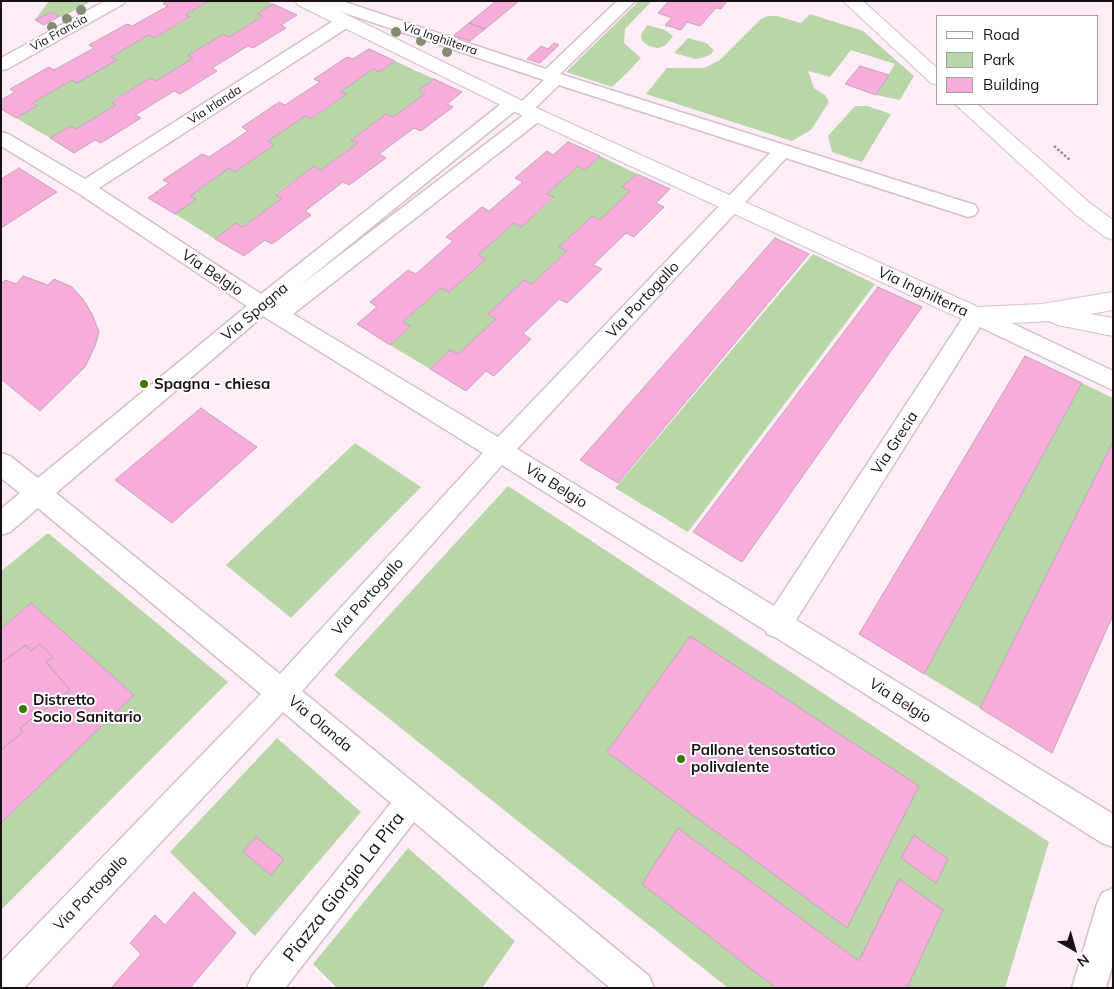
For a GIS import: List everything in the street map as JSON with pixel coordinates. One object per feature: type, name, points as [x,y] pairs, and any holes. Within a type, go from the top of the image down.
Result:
[{"type":"street","name":"Via Francia","points":[[1,65],[117,1]]},
{"type":"street","name":"Via Inghilterra","points":[[304,1],[524,109],[976,316],[1113,381]]},
{"type":"street","name":"Via Inghilterra","points":[[324,1],[372,15],[552,77],[968,210]]},
{"type":"street","points":[[524,109],[552,77],[627,1]]},
{"type":"street","points":[[852,1],[936,77]]},
{"type":"street","name":"Via Irlanda","points":[[85,188],[344,22]]},
{"type":"street","points":[[966,105],[1083,209],[1113,232]]},
{"type":"street","name":"Via Spagna","points":[[1,524],[524,109]]},
{"type":"street","name":"Via Belgio","points":[[1,138],[85,188],[269,310],[500,451],[777,625],[1113,832]]},
{"type":"street","points":[[732,205],[782,151]]},
{"type":"street","name":"Via Portogallo","points":[[1,987],[282,692],[500,451],[732,205]]},
{"type":"street","points":[[1083,209],[1113,250]]},
{"type":"street","points":[[976,316],[1042,313],[1113,301]]},
{"type":"street","points":[[1042,313],[1113,327]]},
{"type":"street","name":"Via Grecia","points":[[777,625],[976,316]]},
{"type":"street","name":"Via Olanda","points":[[1,463],[282,692],[637,988]]},
{"type":"street","name":"Piazza Giorgio La Pira","points":[[277,983],[412,800]]},
{"type":"street","points":[[1089,988],[1113,904]]},
{"type":"green space","points":[[49,1],[92,1],[62,17],[51,12],[35,20]]},
{"type":"green space","points":[[209,1],[267,1],[273,4],[258,14],[262,16],[229,37],[224,34],[189,55],[193,58],[156,81],[150,78],[111,101],[116,105],[76,129],[71,126],[50,138],[16,118],[37,106],[32,103],[72,80],[116,60],[111,57],[149,35],[154,38],[190,18],[185,15]]},
{"type":"green space","points":[[639,1],[652,1],[625,29],[624,43],[641,58],[628,72],[612,87],[566,72]]},
{"type":"green space","points":[[810,14],[863,31],[914,76],[900,100],[876,95],[895,64],[851,50],[830,77],[808,71],[814,88],[825,95],[829,102],[811,130],[792,141],[646,94],[667,68],[704,68],[720,60],[761,19],[768,16],[777,16],[801,23]]},
{"type":"green space","points":[[647,25],[665,30],[673,36],[665,46],[658,48],[649,46],[642,41],[641,35]]},
{"type":"green space","points":[[688,38],[706,43],[714,50],[711,54],[695,59],[674,53]]},
{"type":"green space","points":[[395,61],[434,79],[419,90],[425,94],[393,117],[386,114],[352,139],[358,143],[321,170],[314,166],[276,194],[282,198],[243,227],[215,239],[175,214],[195,200],[190,196],[229,168],[235,172],[274,145],[268,141],[305,116],[312,119],[346,95],[340,92],[373,69],[379,72]]},
{"type":"green space","points":[[855,106],[867,106],[891,114],[862,162],[832,152],[828,136]]},
{"type":"green space","points":[[600,156],[637,174],[623,187],[630,191],[600,220],[592,216],[560,246],[567,251],[532,284],[524,280],[488,314],[496,319],[458,354],[450,350],[430,369],[390,345],[411,327],[403,322],[441,288],[449,292],[486,259],[478,255],[514,223],[521,227],[554,198],[547,194],[578,166],[585,170]]},
{"type":"green space","points":[[813,254],[875,284],[688,532],[615,488]]},
{"type":"green space","points":[[1082,383],[1113,398],[1113,441],[980,708],[924,674]]},
{"type":"green space","points":[[355,443],[421,487],[291,618],[226,565]]},
{"type":"green space","name":"Pallone tensostatico polivalente","points":[[508,486],[1049,842],[1005,988],[728,988],[334,675]]},
{"type":"green space","points":[[48,533],[228,682],[1,910],[1,823],[133,695],[31,603],[1,629],[1,571]]},
{"type":"green space","points":[[277,738],[361,812],[255,936],[170,852]]},
{"type":"green space","points":[[408,848],[515,941],[482,988],[337,988],[313,964]]},
{"type":"building","points":[[167,1],[209,1],[185,15],[190,17],[154,38],[149,35],[111,57],[117,60],[77,83],[72,80],[32,103],[37,106],[16,118],[1,109],[1,100],[15,92],[10,89],[49,67],[54,70],[94,48],[89,45],[127,24],[132,26],[168,6],[163,4]]},
{"type":"building","points":[[496,1],[519,1],[485,29],[469,23]]},
{"type":"building","points":[[669,1],[727,1],[721,9],[716,8],[700,26],[687,22],[681,30],[665,25],[672,18],[658,13]]},
{"type":"building","points":[[273,4],[297,15],[281,25],[286,28],[253,48],[248,46],[212,68],[217,71],[180,94],[174,91],[135,115],[141,118],[101,143],[95,140],[74,153],[50,138],[71,126],[76,129],[116,105],[111,102],[150,78],[156,81],[193,58],[188,55],[224,34],[229,37],[263,16],[257,14]]},
{"type":"building","points":[[51,12],[60,16],[44,25],[35,20]]},
{"type":"building","points":[[469,23],[485,29],[470,41],[453,36]]},
{"type":"building","points":[[554,43],[559,45],[540,63],[527,59],[541,46],[548,49]]},
{"type":"building","points":[[369,49],[395,61],[379,72],[373,69],[340,92],[347,94],[311,119],[305,116],[268,141],[274,145],[235,172],[229,168],[190,196],[196,199],[175,214],[148,198],[169,183],[163,180],[202,154],[209,157],[248,131],[242,127],[279,102],[285,105],[320,82],[314,79],[347,57],[353,59]]},
{"type":"building","points":[[860,66],[889,75],[876,95],[845,84]]},
{"type":"building","points":[[434,79],[462,92],[447,104],[453,107],[421,131],[414,128],[379,154],[386,158],[349,185],[343,182],[305,211],[311,215],[272,244],[265,240],[244,256],[215,239],[236,223],[243,227],[282,198],[276,195],[314,166],[321,170],[358,143],[351,140],[386,114],[393,117],[425,94],[419,90]]},
{"type":"building","points":[[568,142],[600,156],[585,170],[578,166],[547,194],[554,197],[521,227],[514,223],[478,255],[486,259],[449,292],[441,288],[403,322],[411,326],[390,345],[357,324],[377,307],[370,302],[408,270],[416,274],[453,241],[446,237],[482,207],[489,211],[523,182],[515,178],[547,151],[553,155]]},
{"type":"building","points":[[19,168],[57,192],[1,228],[1,179]]},
{"type":"building","points":[[637,174],[670,189],[656,203],[664,207],[634,237],[626,233],[593,265],[602,269],[567,303],[559,299],[523,334],[531,339],[494,376],[486,371],[466,391],[430,369],[450,350],[458,354],[496,319],[488,314],[524,280],[532,284],[567,251],[559,247],[592,216],[600,220],[630,191],[622,187]]},
{"type":"building","points":[[775,238],[809,254],[618,483],[580,460]]},
{"type":"building","points":[[23,276],[48,285],[54,279],[72,287],[83,299],[92,314],[99,332],[85,367],[40,411],[1,379],[1,283],[6,280],[16,284]]},
{"type":"building","points":[[878,287],[922,307],[742,562],[693,532]]},
{"type":"building","points":[[1025,356],[1082,383],[924,674],[859,634]]},
{"type":"building","points":[[201,408],[257,447],[172,523],[115,480]]},
{"type":"building","points":[[1113,441],[1113,615],[1052,753],[980,708]]},
{"type":"building","points":[[31,603],[134,695],[1,823],[1,750],[23,732],[20,728],[70,690],[46,662],[53,657],[40,644],[31,651],[26,645],[1,663],[1,629]]},
{"type":"building","name":"Pallone tensostatico polivalente","points":[[690,636],[919,786],[847,928],[607,752]]},
{"type":"building","name":"Distretto Socio Sanitario","points":[[40,644],[53,657],[46,662],[70,690],[20,728],[23,732],[1,750],[1,663],[26,645],[31,651]]},
{"type":"building","points":[[678,828],[859,961],[899,879],[943,910],[907,988],[776,988],[642,884]]},
{"type":"building","points":[[914,835],[948,859],[936,883],[901,858]]},
{"type":"building","points":[[256,837],[284,859],[271,875],[243,852]]},
{"type":"building","points":[[194,892],[236,933],[190,988],[111,988],[141,954],[130,943],[155,915],[165,925]]},
{"type":"place","name":"Spagna - chiesa","points":[[144,384]]},
{"type":"place","name":"Distretto Socio Sanitario","points":[[23,709]]},
{"type":"place","name":"Pallone tensostatico polivalente","points":[[681,759]]}]
